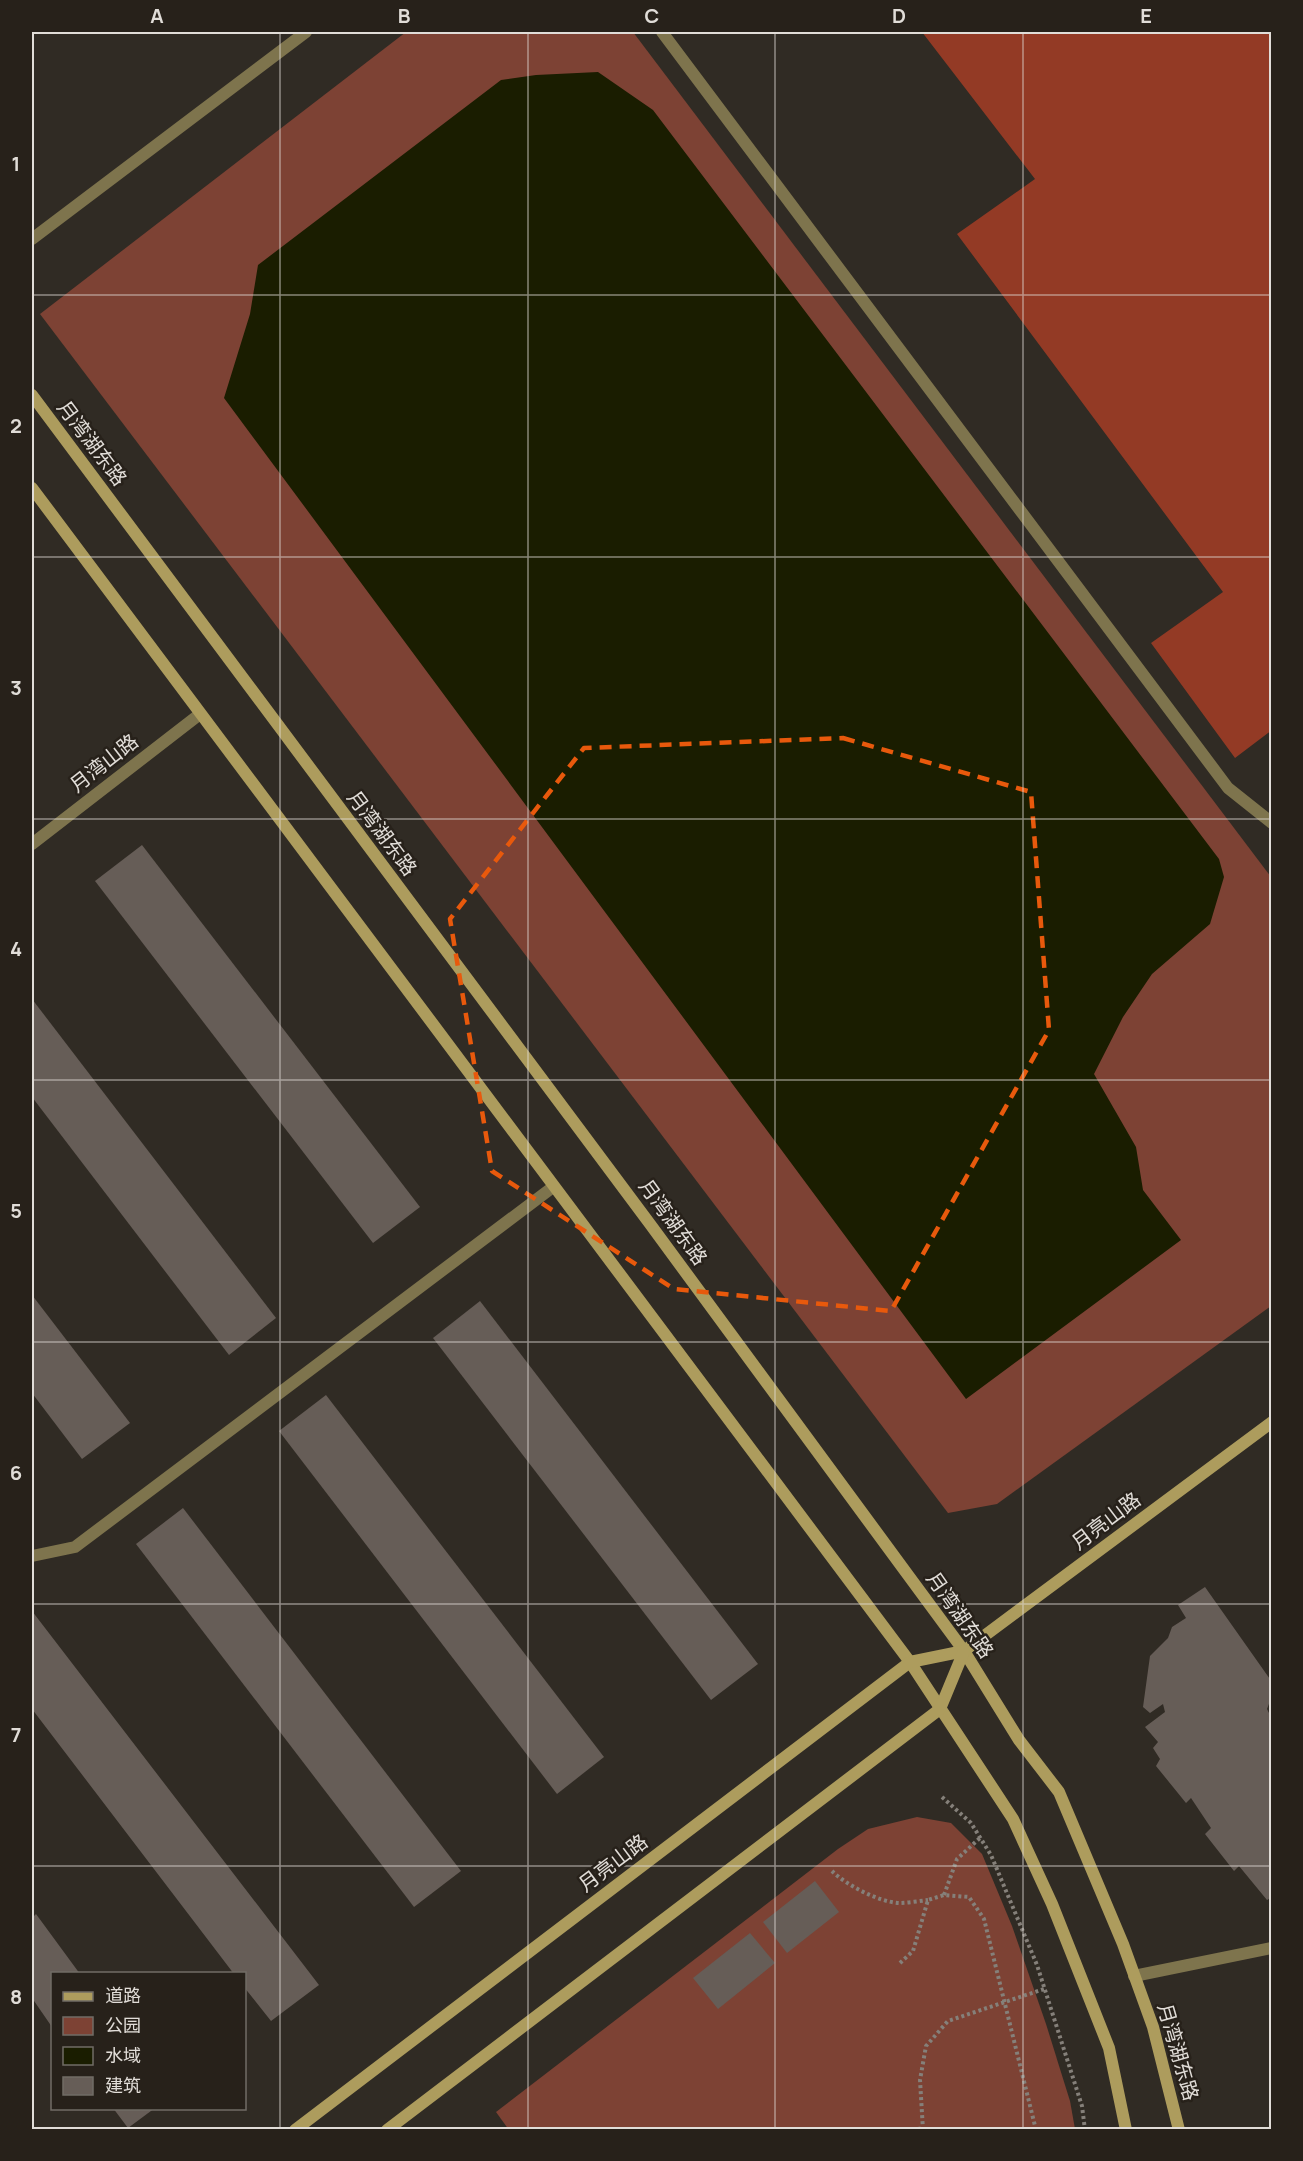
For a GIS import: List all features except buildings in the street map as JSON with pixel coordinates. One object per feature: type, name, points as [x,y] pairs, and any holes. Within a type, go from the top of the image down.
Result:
[{"type":"street","points":[[32,239],[306,32]]},
{"type":"street","points":[[662,32],[1228,788],[1272,823]]},
{"type":"street","name":"月湾湖东路","points":[[32,395],[636,1205],[964,1651],[1019,1740],[1059,1792],[1123,1944],[1153,2027],[1179,2130]]},
{"type":"street","points":[[32,488],[909,1662],[1013,1819],[1052,1905],[1109,2048],[1126,2130]]},
{"type":"street","name":"月湾山路","points":[[32,844],[200,714]]},
{"type":"street","points":[[32,1556],[75,1547],[553,1186]]},
{"type":"street","name":"月亮山路","points":[[295,2130],[909,1662],[964,1651],[1272,1422]]},
{"type":"street","points":[[387,2130],[940,1709],[964,1651]]},
{"type":"street","points":[[1134,1976],[1272,1948]]},
{"type":"path","points":[[942,1797],[971,1822],[991,1855],[1036,1965],[1082,2106],[1085,2130]]},
{"type":"path","points":[[944,1895],[957,1859],[980,1838]]},
{"type":"path","points":[[832,1871],[843,1882],[898,1903],[928,1900],[944,1895],[969,1897],[984,1919],[1036,2130]]},
{"type":"path","points":[[900,1963],[913,1951],[928,1900]]},
{"type":"path","points":[[912,2130],[923,2129],[920,2080],[926,2046],[948,2021],[1044,1989]]},
{"type":"highlighted area","points":[[843,738],[1031,792],[1049,1030],[891,1311],[674,1289],[492,1171],[450,919],[584,748]]},
{"type":"green space","points":[[406,32],[633,32],[1271,877],[1271,1306],[997,1504],[948,1513],[40,314]]},
{"type":"green space","points":[[917,1817],[951,1823],[982,1854],[1012,1926],[1046,2024],[1070,2101],[1075,2129],[509,2130],[496,2112],[838,1849],[868,1829]]},
{"type":"shaded area","points":[[922,32],[1271,32],[1272,730],[1235,758],[1151,643],[1223,592],[957,234],[1035,179]]},
{"type":"water","points":[[598,72],[653,110],[1219,859],[1224,877],[1210,924],[1152,974],[1123,1017],[1094,1074],[1136,1147],[1143,1190],[1181,1240],[966,1399],[224,398],[250,314],[258,265],[501,80],[536,75]]}]
